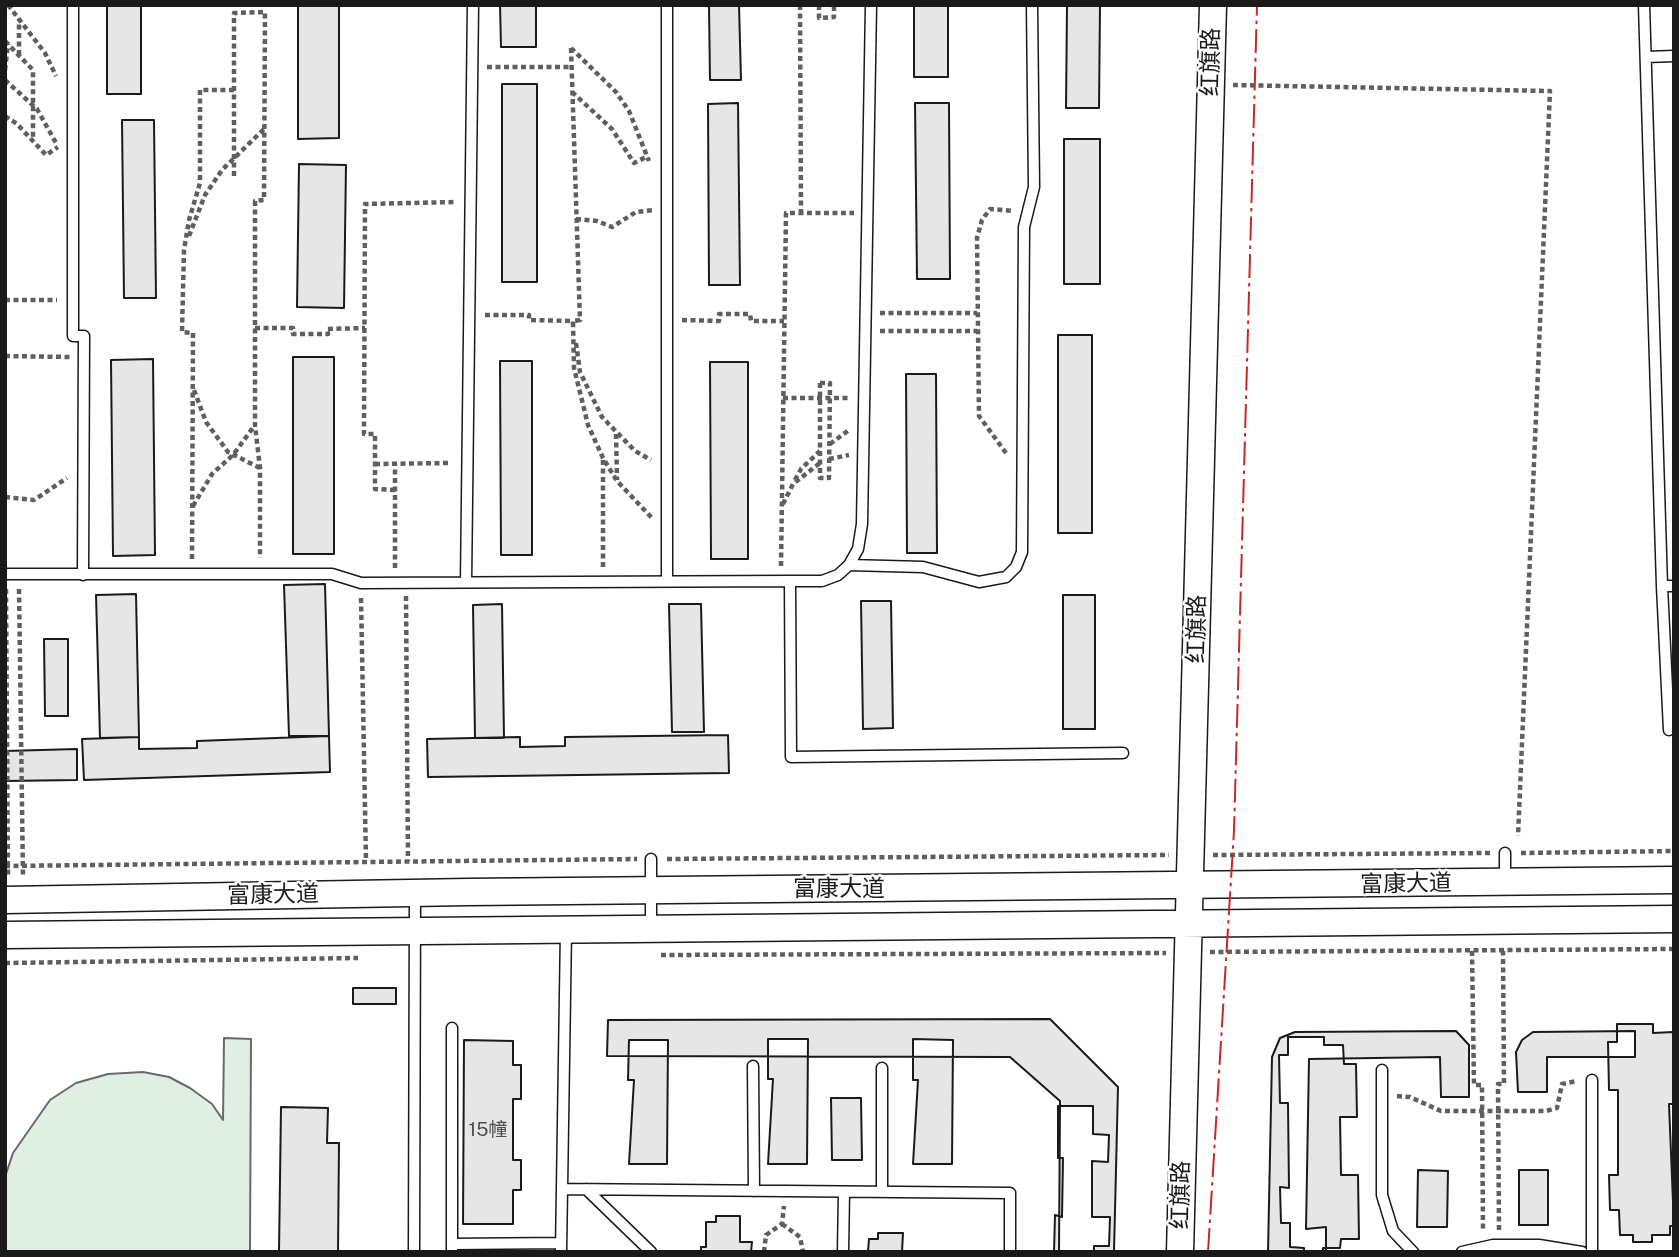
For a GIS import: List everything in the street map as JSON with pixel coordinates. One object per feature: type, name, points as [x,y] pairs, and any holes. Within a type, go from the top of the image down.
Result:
[{"type":"street","name":"红旗路","points":[[1180,1252],[1213,5]]},
{"type":"street","name":"富康大道","points":[[13,900],[415,892],[1674,880]]},
{"type":"street","name":"富康大道","points":[[5,935],[566,930],[650,943],[1188,924],[1674,919]]},
{"type":"lane","points":[[73,5],[73,336],[83,336],[83,575]]},
{"type":"lane","points":[[466,582],[473,5]]},
{"type":"lane","points":[[667,5],[667,581]]},
{"type":"lane","points":[[6,574],[332,574],[361,583],[822,581],[838,575],[849,565],[858,549],[862,524],[871,5]]},
{"type":"lane","points":[[849,565],[923,567],[979,582],[1006,577],[1016,568],[1022,552],[1027,217],[1034,187],[1032,5]]},
{"type":"lane","points":[[1644,5],[1668,586],[1669,730]]},
{"type":"lane","points":[[1646,57],[1674,56]]},
{"type":"lane","points":[[785,581],[792,757],[1123,753]]},
{"type":"lane","points":[[1505,853],[1505,882]]},
{"type":"lane","points":[[650,943],[651,859]]},
{"type":"lane","points":[[414,1252],[415,892]]},
{"type":"lane","points":[[452,1028],[452,1248],[561,1247],[566,930]]},
{"type":"lane","points":[[753,1066],[754,1191]]},
{"type":"lane","points":[[882,1068],[882,1192]]},
{"type":"lane","points":[[1382,1070],[1383,1203],[1393,1230],[1413,1252]]},
{"type":"lane","points":[[1592,1080],[1592,1252]]},
{"type":"lane","points":[[562,1189],[1010,1193],[1010,1252]]},
{"type":"lane","points":[[586,1189],[651,1252]]},
{"type":"lane","points":[[843,1252],[844,1192]]},
{"type":"lane","points":[[1462,1252],[1499,1245],[1539,1245],[1582,1252]]},
{"type":"path","points":[[8,5],[45,53],[61,86]]},
{"type":"path","points":[[800,5],[801,213]]},
{"type":"path","points":[[819,5],[819,18],[834,17],[834,5]]},
{"type":"path","points":[[234,176],[234,13],[265,12],[264,200],[255,201],[260,574]]},
{"type":"path","points":[[19,19],[19,55]]},
{"type":"path","points":[[7,43],[33,70],[33,140]]},
{"type":"path","points":[[5,70],[7,43]]},
{"type":"path","points":[[469,314],[529,315],[529,320],[580,320],[571,48],[602,75],[629,111],[651,166]]},
{"type":"path","points":[[472,66],[572,67]]},
{"type":"path","points":[[5,80],[33,104],[58,147],[73,182]]},
{"type":"path","points":[[1211,85],[1550,91],[1518,836]]},
{"type":"path","points":[[192,561],[193,333],[182,332],[184,250],[189,220],[200,183],[200,90],[234,90]]},
{"type":"path","points":[[572,92],[612,129],[634,163],[648,156]]},
{"type":"path","points":[[5,116],[46,155],[58,147]]},
{"type":"path","points":[[184,250],[205,195],[234,157],[264,129]]},
{"type":"path","points":[[653,199],[654,210]]},
{"type":"path","points":[[395,490],[375,489],[375,434],[364,434],[365,204],[470,202]]},
{"type":"path","points":[[1023,472],[979,416],[977,238],[982,220],[990,209],[1002,208],[1027,217]]},
{"type":"path","points":[[576,219],[597,221],[612,227],[636,212],[667,210]]},
{"type":"path","points":[[785,581],[781,508],[786,213],[867,213]]},
{"type":"path","points":[[5,300],[74,300]]},
{"type":"path","points":[[865,313],[977,313]]},
{"type":"path","points":[[667,320],[719,321],[719,314],[750,314],[751,321],[784,321]]},
{"type":"path","points":[[573,321],[580,372],[588,394],[616,434],[635,451],[667,469]]},
{"type":"path","points":[[573,321],[574,368],[579,392],[603,458],[617,481],[641,508],[667,530]]},
{"type":"path","points":[[255,328],[293,328],[293,334],[328,334],[327,329],[365,328]]},
{"type":"path","points":[[865,331],[977,331]]},
{"type":"path","points":[[5,356],[83,357]]},
{"type":"path","points":[[820,383],[830,383],[830,398],[829,478],[820,478],[820,383]]},
{"type":"path","points":[[192,385],[214,436],[233,455],[260,468]]},
{"type":"path","points":[[783,398],[864,398]]},
{"type":"path","points":[[192,507],[212,474],[233,455],[256,425]]},
{"type":"path","points":[[616,434],[617,481]]},
{"type":"path","points":[[781,508],[801,468],[820,451]]},
{"type":"path","points":[[603,458],[603,582]]},
{"type":"path","points":[[375,464],[467,463]]},
{"type":"path","points":[[793,484],[820,463]]},
{"type":"path","points":[[395,464],[408,861]]},
{"type":"path","points":[[5,497],[34,500],[66,478],[83,473]]},
{"type":"path","points":[[6,574],[6,866],[13,900]]},
{"type":"path","points":[[13,900],[22,865],[19,574]]},
{"type":"path","points":[[361,583],[366,862]]},
{"type":"path","points":[[6,866],[1674,851]]},
{"type":"path","points":[[1471,921],[1474,1085],[1482,1085],[1484,1247]]},
{"type":"path","points":[[1499,1245],[1499,1084],[1504,1084],[1502,921]]},
{"type":"path","points":[[650,943],[1188,952],[1674,949]]},
{"type":"path","points":[[5,962],[360,958]]},
{"type":"path","points":[[1382,1095],[1410,1097],[1441,1111],[1557,1108],[1562,1084],[1592,1080]]},
{"type":"path","points":[[782,1224],[783,1191]]},
{"type":"path","points":[[764,1252],[766,1235],[782,1224]]},
{"type":"path","points":[[782,1224],[800,1237],[803,1252]]},
{"type":"green space","points":[[224,1038],[251,1039],[250,1252],[6,1252],[5,1177],[13,1153],[50,1100],[76,1083],[108,1074],[143,1072],[169,1077],[190,1088],[212,1104],[223,1120]]},
{"type":"building","points":[[107,5],[141,5],[141,94],[107,94]]},
{"type":"building","points":[[298,5],[339,5],[339,138],[298,139]]},
{"type":"building","points":[[500,5],[536,5],[536,47],[501,47]]},
{"type":"building","points":[[709,5],[739,5],[741,80],[710,80]]},
{"type":"building","points":[[914,5],[948,5],[948,77],[914,77]]},
{"type":"building","points":[[1067,5],[1100,5],[1099,108],[1066,108]]},
{"type":"building","points":[[502,84],[537,84],[537,282],[502,282]]},
{"type":"building","points":[[738,103],[740,285],[709,285],[708,104]]},
{"type":"building","points":[[915,103],[949,103],[950,279],[917,279]]},
{"type":"building","points":[[122,120],[154,120],[156,298],[124,298]]},
{"type":"building","points":[[1064,139],[1100,139],[1100,284],[1064,284]]},
{"type":"building","points":[[299,164],[346,165],[344,308],[297,307]]},
{"type":"building","points":[[1058,335],[1092,335],[1092,533],[1058,533]]},
{"type":"building","points":[[293,357],[334,357],[334,554],[293,554]]},
{"type":"building","points":[[153,359],[155,555],[113,556],[111,360]]},
{"type":"building","points":[[500,361],[532,361],[532,555],[501,555]]},
{"type":"building","points":[[710,362],[748,362],[748,559],[711,559]]},
{"type":"building","points":[[906,374],[936,374],[937,553],[907,553]]},
{"type":"building","points":[[325,584],[329,736],[289,736],[284,585]]},
{"type":"building","points":[[136,594],[139,737],[100,738],[96,595]]},
{"type":"building","points":[[1063,595],[1095,595],[1095,729],[1063,729]]},
{"type":"building","points":[[861,601],[891,601],[893,728],[863,729]]},
{"type":"building","points":[[502,604],[504,738],[475,738],[473,605]]},
{"type":"building","points":[[669,604],[701,604],[704,732],[672,732]]},
{"type":"building","points":[[44,639],[68,639],[68,716],[45,716]]},
{"type":"building","points":[[728,735],[729,773],[428,777],[427,739],[520,737],[520,747],[565,746],[565,737]]},
{"type":"building","points":[[329,736],[330,772],[84,780],[82,739],[139,737],[139,749],[197,748],[197,741]]},
{"type":"building","points":[[77,749],[77,780],[5,781],[5,751]]},
{"type":"building","points":[[353,988],[396,988],[396,1004],[353,1004]]},
{"type":"building","points":[[1050,1019],[1118,1087],[1114,1252],[1059,1252],[1060,1101],[1010,1057],[607,1056],[608,1020]]},
{"type":"building","points":[[1617,1024],[1653,1024],[1653,1033],[1673,1032],[1674,1104],[1669,1104],[1674,1226],[1670,1226],[1670,1235],[1652,1235],[1652,1242],[1633,1242],[1633,1235],[1620,1235],[1619,1210],[1610,1210],[1609,1175],[1618,1175],[1618,1090],[1609,1090],[1608,1042],[1617,1042]]},
{"type":"building","points":[[1456,1031],[1469,1045],[1469,1097],[1441,1097],[1440,1057],[1309,1059],[1306,1229],[1326,1227],[1326,1252],[1268,1252],[1272,1057],[1280,1038],[1295,1032]]},
{"type":"building","points":[[1635,1031],[1635,1057],[1547,1057],[1547,1092],[1518,1092],[1516,1052],[1522,1040],[1533,1032]]},
{"type":"building","points":[[1288,1037],[1324,1037],[1324,1045],[1343,1045],[1344,1064],[1356,1064],[1357,1117],[1340,1117],[1341,1175],[1358,1175],[1359,1239],[1341,1239],[1340,1248],[1323,1248],[1323,1252],[1304,1252],[1304,1248],[1290,1247],[1290,1223],[1281,1223],[1280,1187],[1289,1188],[1288,1103],[1280,1103],[1279,1055],[1288,1055]]},
{"type":"building","points":[[768,1039],[808,1039],[807,1164],[768,1164],[773,1079],[768,1079]]},
{"type":"building","points":[[913,1039],[953,1040],[952,1164],[913,1164],[918,1080],[913,1080]]},
{"type":"building","points":[[464,1040],[513,1041],[513,1065],[521,1065],[521,1099],[513,1099],[513,1160],[521,1160],[521,1190],[513,1190],[513,1224],[463,1224]]},
{"type":"building","points":[[629,1040],[668,1040],[667,1164],[629,1164],[634,1080],[628,1080]]},
{"type":"building","points":[[831,1098],[861,1098],[862,1160],[832,1160]]},
{"type":"building","points":[[1058,1106],[1093,1106],[1093,1134],[1109,1135],[1108,1162],[1092,1161],[1092,1217],[1110,1217],[1109,1246],[1094,1246],[1094,1252],[1054,1252],[1055,1215],[1062,1217],[1063,1158],[1058,1158]]},
{"type":"building","points":[[281,1107],[328,1108],[327,1143],[339,1143],[338,1252],[279,1252]]},
{"type":"building","points":[[1418,1170],[1448,1171],[1447,1227],[1417,1227]]},
{"type":"building","points":[[1519,1170],[1548,1170],[1548,1225],[1519,1225]]},
{"type":"building","points":[[716,1216],[740,1216],[740,1242],[752,1242],[751,1252],[701,1252],[701,1247],[706,1247],[706,1222],[716,1222]]},
{"type":"building","points":[[878,1233],[903,1233],[902,1252],[868,1252],[869,1239],[878,1239]]},
{"type":"power","points":[[1208,1252],[1234,831],[1257,5]]}]
